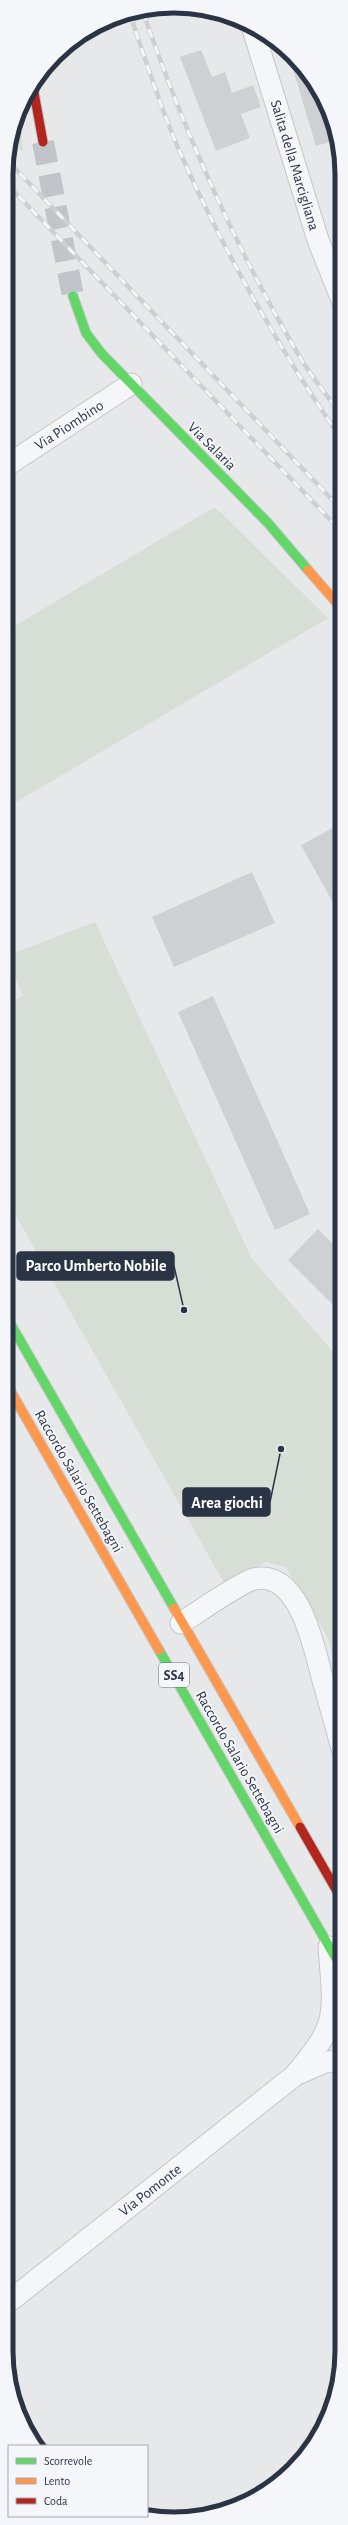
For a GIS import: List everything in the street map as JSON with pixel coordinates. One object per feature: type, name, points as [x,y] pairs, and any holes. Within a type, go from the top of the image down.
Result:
[{"type":"main road","points":[[34,94],[43,142]]},
{"type":"main road","name":"Via Salaria","points":[[73,296],[83,326],[91,341],[131,384],[268,523],[335,601]]},
{"type":"main road","name":"Raccordo Salario Settebagni","points":[[13,1328],[181,1623],[335,1888]]},
{"type":"main road","name":"Raccordo Salario Settebagni","points":[[13,1395],[335,1957]]},
{"type":"street","name":"Salita della Marcigliana","points":[[255,36],[318,240],[335,282]]},
{"type":"street","name":"Via Piombino","points":[[13,461],[131,384]]},
{"type":"street","points":[[181,1623],[254,1579],[262,1578],[281,1584],[297,1604],[306,1624],[335,1724]]},
{"type":"street","name":"Via Pomonte","points":[[13,2298],[294,2076],[316,2050],[330,2024],[333,1998],[329,1947]]},
{"type":"street","name":"Via Pomonte","points":[[294,2076],[325,2062],[335,2061]]},
{"type":"shaded area","points":[[21,125],[23,152],[16,145]]},
{"type":"shaded area","points":[[215,507],[328,618],[13,804],[13,627]]},
{"type":"shaded area","points":[[95,922],[252,1259],[335,1354],[335,1667],[328,1638],[286,1567],[265,1562],[227,1588],[13,1210],[13,1001],[23,996],[13,972],[13,953]]},
{"type":"building","points":[[201,50],[212,77],[225,72],[232,93],[253,85],[261,107],[241,114],[250,138],[216,151],[180,57]]},
{"type":"building","points":[[291,64],[308,85],[323,112],[330,132],[332,141],[316,146]]},
{"type":"building","points":[[335,827],[335,906],[301,845]]},
{"type":"building","points":[[252,872],[275,923],[174,967],[152,917]]},
{"type":"building","points":[[213,996],[310,1214],[275,1230],[178,1012]]},
{"type":"building","points":[[318,1229],[335,1246],[335,1307],[288,1260]]},
{"type":"tunnel","points":[[43,142],[73,296]]},
{"type":"railway","points":[[144,16],[193,143],[232,229],[298,354],[335,407]]},
{"type":"railway","points":[[131,18],[172,133],[196,188],[254,299],[296,371],[335,430]]},
{"type":"railway","points":[[13,166],[335,503]]},
{"type":"railway","points":[[13,190],[335,525]]},
{"type":"traffic: fast","points":[[73,296],[86,333],[102,354],[268,523],[308,570]]},
{"type":"traffic: fast","points":[[13,1328],[174,1608]]},
{"type":"traffic: fast","points":[[159,1650],[335,1957]]},
{"type":"traffic: slow","points":[[308,570],[335,601]]},
{"type":"traffic: slow","points":[[13,1395],[159,1650]]},
{"type":"traffic: slow","points":[[174,1608],[300,1827]]},
{"type":"traffic: jam","points":[[34,94],[43,142]]},
{"type":"traffic: jam","points":[[300,1827],[335,1888]]},
{"type":"place","name":"Parco Umberto Nobile","points":[[184,1310]]},
{"type":"place","name":"Area giochi","points":[[281,1449]]}]
